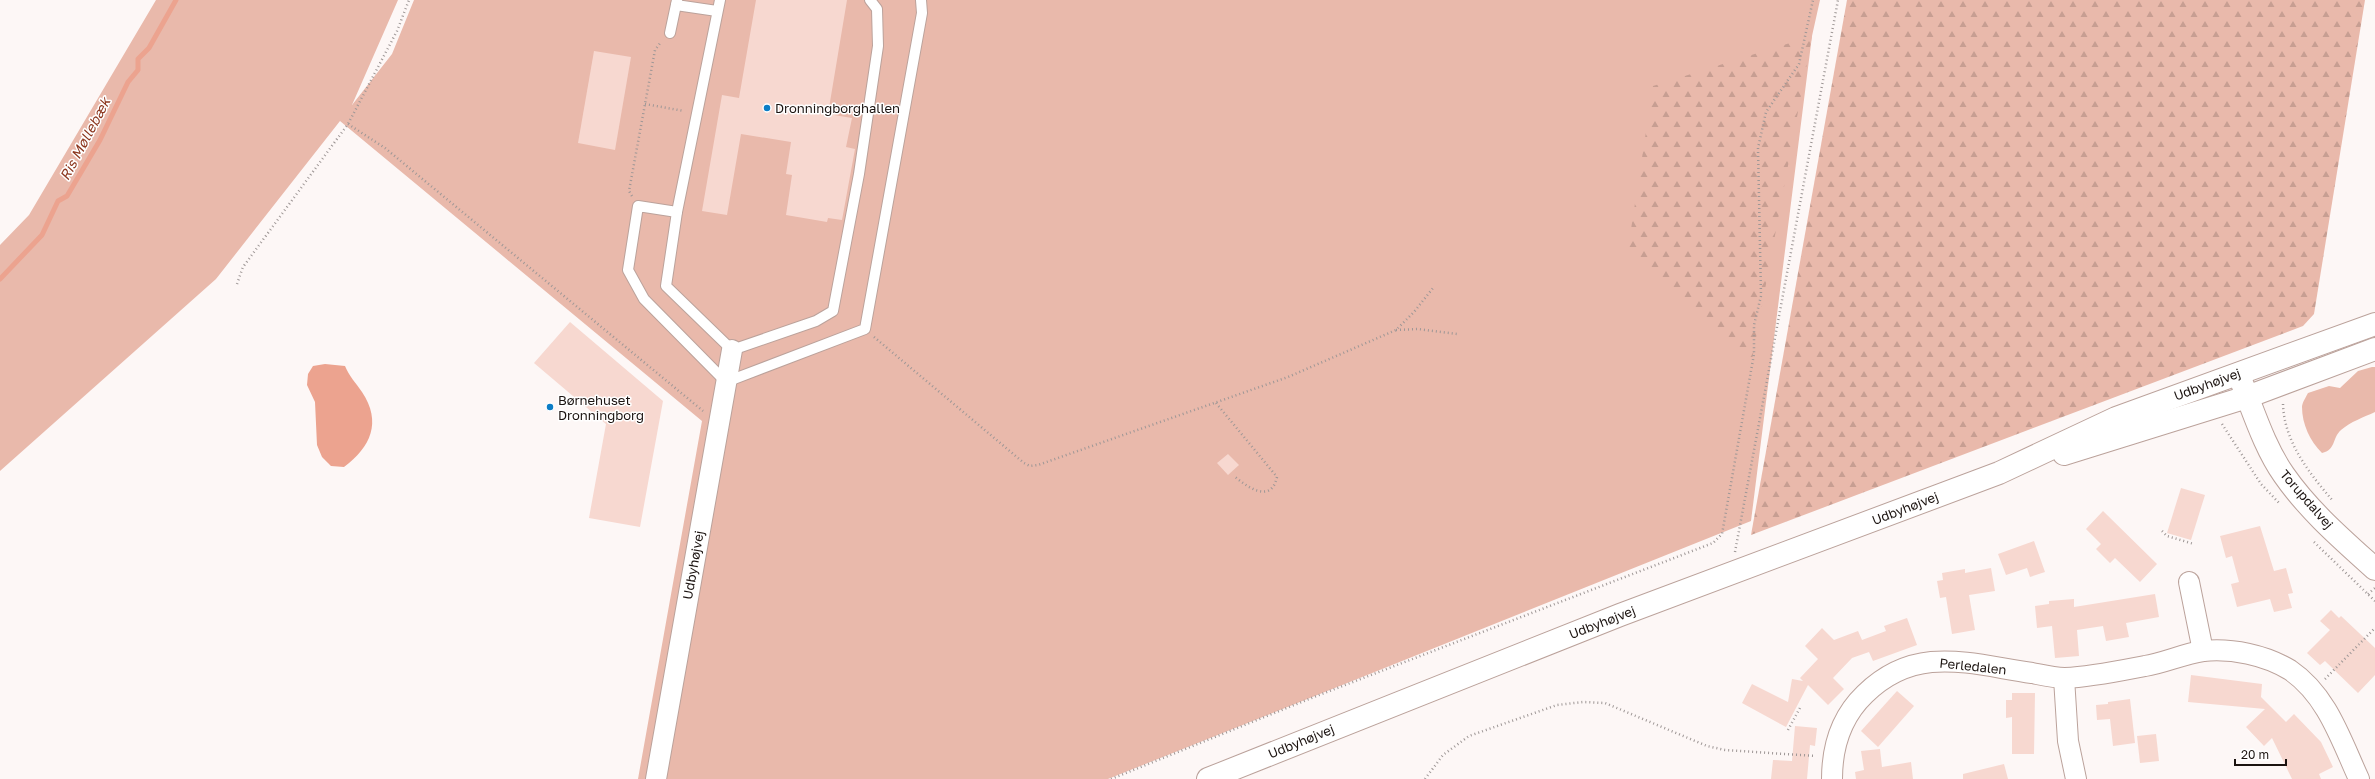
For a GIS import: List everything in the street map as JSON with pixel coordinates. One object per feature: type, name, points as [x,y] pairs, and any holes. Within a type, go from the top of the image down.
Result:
[{"type":"street","name":"Udbyhøjvej","points":[[1999,473],[2116,418],[2375,324]]},
{"type":"street","name":"Udbyhøjvej","points":[[1208,779],[1491,666],[1742,569],[1999,473],[2122,438],[2247,397],[2375,349]]},
{"type":"street","name":"Udbyhøjvej","points":[[656,779],[732,350]]},
{"type":"street","name":"Torupdalvej","points":[[2238,373],[2272,455],[2283,474],[2318,515],[2375,570]]},
{"type":"street","points":[[2189,582],[2203,651]]},
{"type":"street","name":"Perledalen","points":[[1832,779],[1832,757],[1840,730],[1859,700],[1874,685],[1904,668],[1922,662],[1947,661],[2064,678],[2145,666],[2203,651],[2242,652],[2257,655],[2290,670],[2313,691],[2327,710],[2359,779]]},
{"type":"street","points":[[2064,678],[2068,741],[2076,779]]},
{"type":"lane","points":[[720,0],[677,212],[666,286],[732,350],[816,320],[833,311],[859,174],[878,46],[877,9],[870,0]]},
{"type":"lane","points":[[677,212],[638,206],[628,270],[644,299],[726,382],[864,329],[922,13],[921,0]]},
{"type":"lane","points":[[670,33],[676,2],[718,11]]},
{"type":"path","points":[[237,284],[243,267],[348,124],[397,31],[409,0]]},
{"type":"path","points":[[1111,779],[1329,692],[1713,543],[1722,534],[1754,354],[1754,325],[1761,296],[1758,148],[1766,112],[1799,64],[1813,0]]},
{"type":"path","points":[[1742,569],[1734,550],[1838,0]]},
{"type":"path","points":[[638,206],[630,191],[645,104],[655,50],[670,33]]},
{"type":"path","points":[[645,104],[698,113]]},
{"type":"path","points":[[348,124],[385,148],[718,424]]},
{"type":"path","points":[[1396,330],[1414,312],[1432,288]]},
{"type":"path","points":[[864,329],[1011,453],[1030,466],[1038,465],[1288,377],[1396,330],[1418,329],[1457,334]]},
{"type":"path","points":[[2282,384],[2283,410],[2293,444],[2309,472],[2338,506]]},
{"type":"path","points":[[1216,403],[1277,477],[1276,482],[1268,490],[1259,492],[1247,487],[1234,476]]},
{"type":"path","points":[[2162,531],[2166,536],[2194,544]]},
{"type":"path","points":[[2368,594],[2375,588]]},
{"type":"path","points":[[2313,691],[2375,628]]},
{"type":"path","points":[[1425,779],[1444,755],[1469,736],[1557,705],[1583,702],[1605,703],[1707,746],[1725,750],[1832,757]]},
{"type":"path","points":[[1788,730],[1801,706]]},
{"type":"green space","points":[[156,0],[398,0],[352,105],[392,54],[414,0],[1820,0],[1812,36],[1751,521],[1108,779],[638,779],[702,421],[340,121],[216,279],[0,471],[0,245],[29,215]]},
{"type":"green space","points":[[1847,0],[2365,0],[2314,314],[2303,326],[1751,535]]},
{"type":"green space","points":[[1812,36],[1751,365],[1628,249],[1653,86]]},
{"type":"green space","points":[[2375,367],[2375,412],[2357,420],[2341,430],[2338,433],[2332,447],[2322,453],[2310,438],[2303,420],[2302,405],[2308,393],[2329,386],[2340,388],[2358,371]]},
{"type":"shaded area","points":[[325,364],[345,366],[368,403],[371,414],[371,433],[367,442],[361,451],[344,467],[331,466],[322,457],[317,445],[315,402],[307,385],[308,374],[313,366]]},
{"type":"building","name":"Dronningborghallen","points":[[756,0],[847,0],[828,114],[852,118],[846,147],[855,149],[842,220],[828,218],[827,222],[786,215],[792,175],[786,174],[791,142],[741,134],[727,215],[702,211],[722,95],[739,98]]},
{"type":"building","points":[[594,51],[631,57],[615,150],[578,143]]},
{"type":"building","points":[[570,322],[663,401],[640,527],[589,518],[606,424],[534,363]]},
{"type":"building","points":[[1228,454],[1239,465],[1228,475],[1217,463]]},
{"type":"building","points":[[2181,488],[2205,495],[2191,540],[2167,533]]},
{"type":"building","points":[[2103,511],[2157,564],[2140,582],[2115,558],[2110,563],[2096,549],[2101,544],[2086,529]]},
{"type":"building","points":[[2260,526],[2274,571],[2286,568],[2293,593],[2288,594],[2292,608],[2274,612],[2270,599],[2237,607],[2231,584],[2239,582],[2232,556],[2226,558],[2220,536]]},
{"type":"building","points":[[2034,541],[2045,572],[2030,577],[2027,568],[2006,575],[1998,554]]},
{"type":"building","points":[[1991,568],[1995,591],[1969,595],[1975,630],[1952,634],[1946,597],[1940,598],[1937,581],[1943,580],[1942,573],[1965,569],[1965,573]]},
{"type":"building","points":[[2155,594],[2159,617],[2126,623],[2129,637],[2106,641],[2103,626],[2077,630],[2079,656],[2055,658],[2052,626],[2037,628],[2035,606],[2049,604],[2049,601],[2074,599],[2074,607]]},
{"type":"building","points":[[2331,610],[2339,618],[2341,616],[2375,648],[2375,675],[2358,693],[2325,661],[2320,665],[2307,653],[2330,630],[2320,621]]},
{"type":"building","points":[[1907,618],[1917,645],[1873,661],[1869,652],[1852,658],[1833,678],[1844,689],[1828,705],[1808,685],[1786,727],[1742,703],[1752,684],[1788,702],[1792,679],[1803,681],[1800,678],[1818,659],[1805,646],[1822,628],[1834,640],[1858,631],[1862,640],[1886,631],[1884,626]]},
{"type":"building","points":[[2191,675],[2262,684],[2261,697],[2286,722],[2294,714],[2321,742],[2333,767],[2319,774],[2321,779],[2292,779],[2272,738],[2264,746],[2246,727],[2265,709],[2188,702]]},
{"type":"building","points":[[1897,691],[1914,706],[1878,747],[1861,731]]},
{"type":"building","points":[[2012,693],[2035,693],[2034,754],[2012,754],[2012,717],[2006,718],[2006,700],[2012,700]]},
{"type":"building","points":[[2130,699],[2135,743],[2113,746],[2110,719],[2097,720],[2096,705]]},
{"type":"building","points":[[1795,726],[1817,728],[1815,746],[1810,745],[1807,779],[1771,779],[1773,760],[1792,761]]},
{"type":"building","points":[[2156,734],[2159,761],[2140,763],[2137,736]]},
{"type":"building","points":[[1880,749],[1882,767],[1911,762],[1913,779],[1856,779],[1855,772],[1864,770],[1861,751]]},
{"type":"building","points":[[2004,764],[2008,779],[1963,779],[1963,774]]},
{"type":"waterway","name":"Ris Møllebæk","points":[[0,279],[42,235],[58,201],[67,196],[100,140],[128,82],[138,70],[138,59],[149,48],[176,0]]},
{"type":"place","name":"Dronningborghallen","points":[[767,108]]},
{"type":"place","name":"Børnehuset Dronningborg","points":[[550,407]]}]
